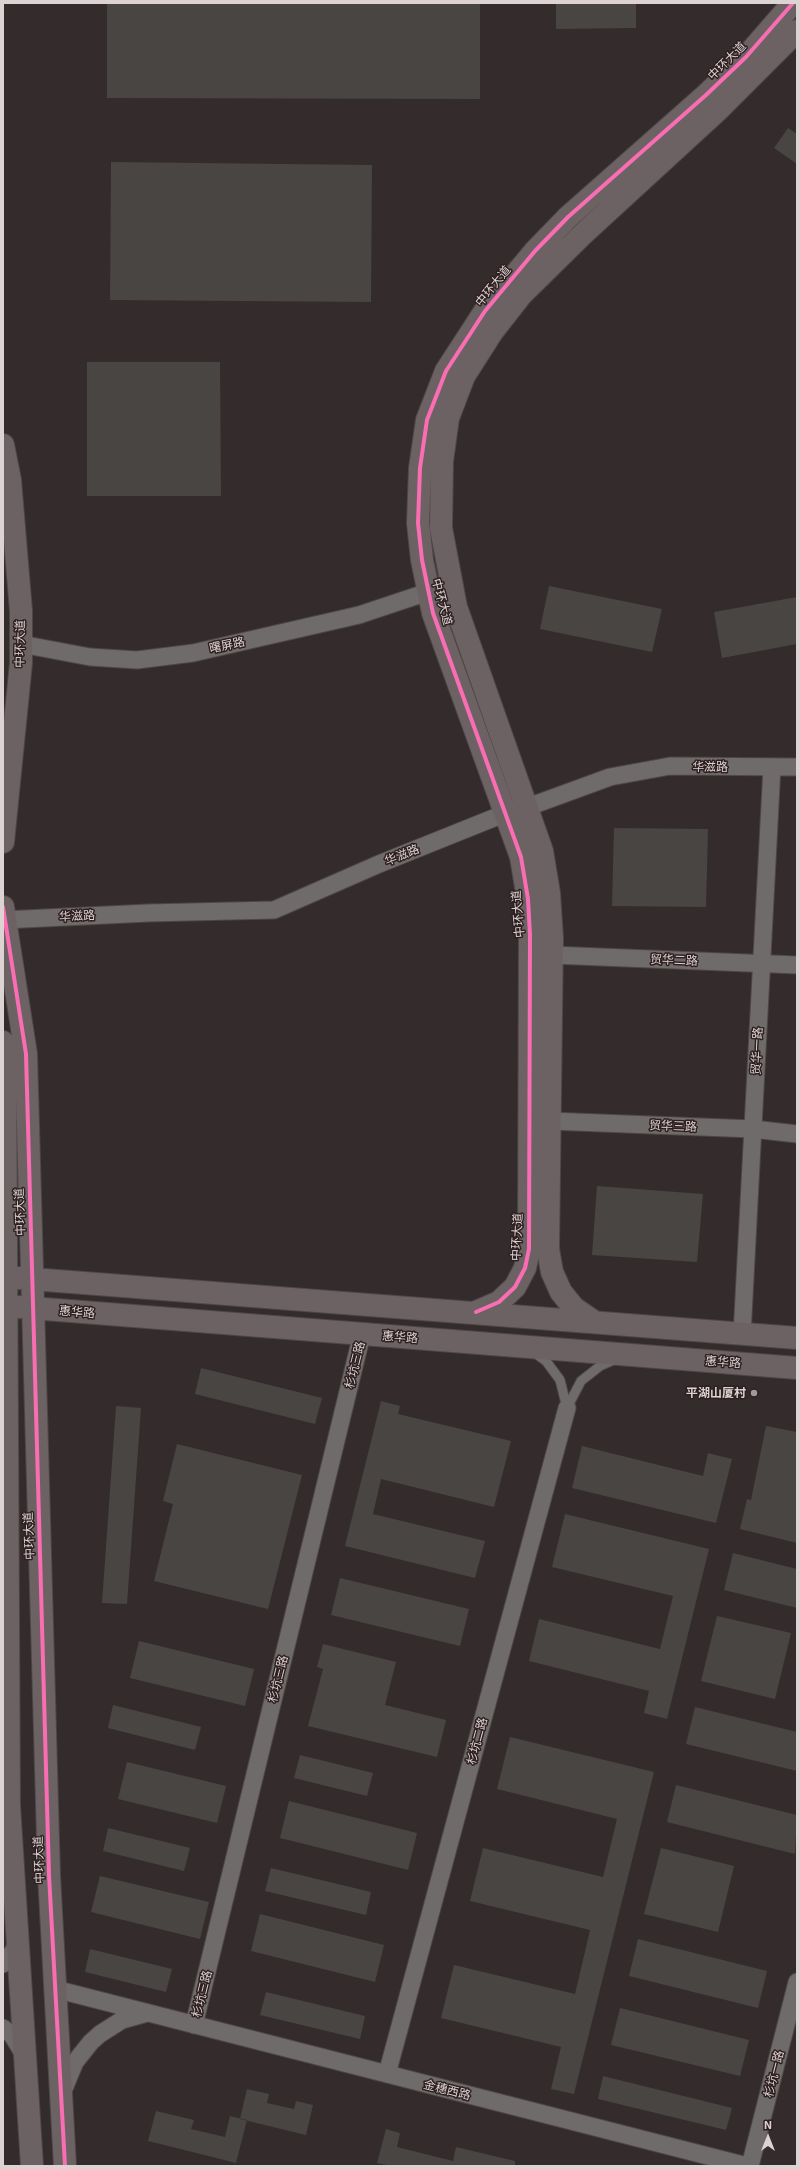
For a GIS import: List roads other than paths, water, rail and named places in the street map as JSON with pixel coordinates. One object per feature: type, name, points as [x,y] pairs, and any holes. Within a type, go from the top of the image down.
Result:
[{"type":"street","name":"中环大道","points":[[592,1321],[574,1308],[561,1292],[552,1272],[548,1249],[552,955],[547,879],[542,851],[528,807],[456,607],[441,528],[442,461],[448,418],[464,376],[492,332],[520,295],[583,234],[712,103],[746,56],[793,3]]},
{"type":"street","name":"中环大道","points":[[476,1312],[500,1302],[515,1287],[525,1268],[529,1249],[530,935],[528,899],[521,857],[433,613],[428,592],[422,560],[418,523],[420,468],[427,420],[446,370],[485,312],[535,251],[568,217],[712,103],[797,31]]},
{"type":"street","name":"中环大道","points":[[3,445],[10,480],[20,611],[21,644],[21,663],[3,842]]},
{"type":"street","name":"曙屏路","points":[[21,644],[90,657],[137,660],[193,653],[359,615],[428,592]]},
{"type":"street","name":"华滋路","points":[[4,916],[274,910],[379,864],[506,813],[528,807],[610,777],[670,766],[797,767]]},
{"type":"street","name":"贸华一路","points":[[742,1335],[772,767]]},
{"type":"street","name":"中环大道","points":[[4,916],[26,1054],[49,1875],[65,2166]]},
{"type":"street","name":"贸华二路","points":[[552,955],[797,964]]},
{"type":"street","name":"中环大道","points":[[3,1042],[5,1056],[4,1277],[6,1805],[18,1940],[32,2166]]},
{"type":"street","name":"贸华三路","points":[[550,1121],[753,1129],[797,1134]]},
{"type":"street","points":[[4,1277],[476,1312],[742,1335],[797,1338]]},
{"type":"street","name":"惠华路","points":[[5,1306],[797,1368]]},
{"type":"street","name":"杉坑三路","points":[[194,2025],[362,1334]]},
{"type":"street","name":"杉坑二路","points":[[386,2074],[567,1408]]},
{"type":"street","points":[[3,1964],[13,1952],[18,1940]]},
{"type":"street","name":"杉坑一路","points":[[750,2166],[797,1982]]},
{"type":"street","name":"金穗西路","points":[[55,1989],[747,2166]]},
{"type":"street","points":[[61,2099],[75,2062],[91,2042],[111,2026],[122,2020],[147,2013]]},
{"type":"street","points":[[3,2028],[12,2035],[25,2056]]},
{"type":"lane","points":[[526,1347],[546,1361],[560,1380],[567,1408]]},
{"type":"lane","points":[[567,1408],[581,1381],[600,1366],[627,1355]]},
{"type":"place","name":"平湖山厦村","points":[[754,1393]]}]
